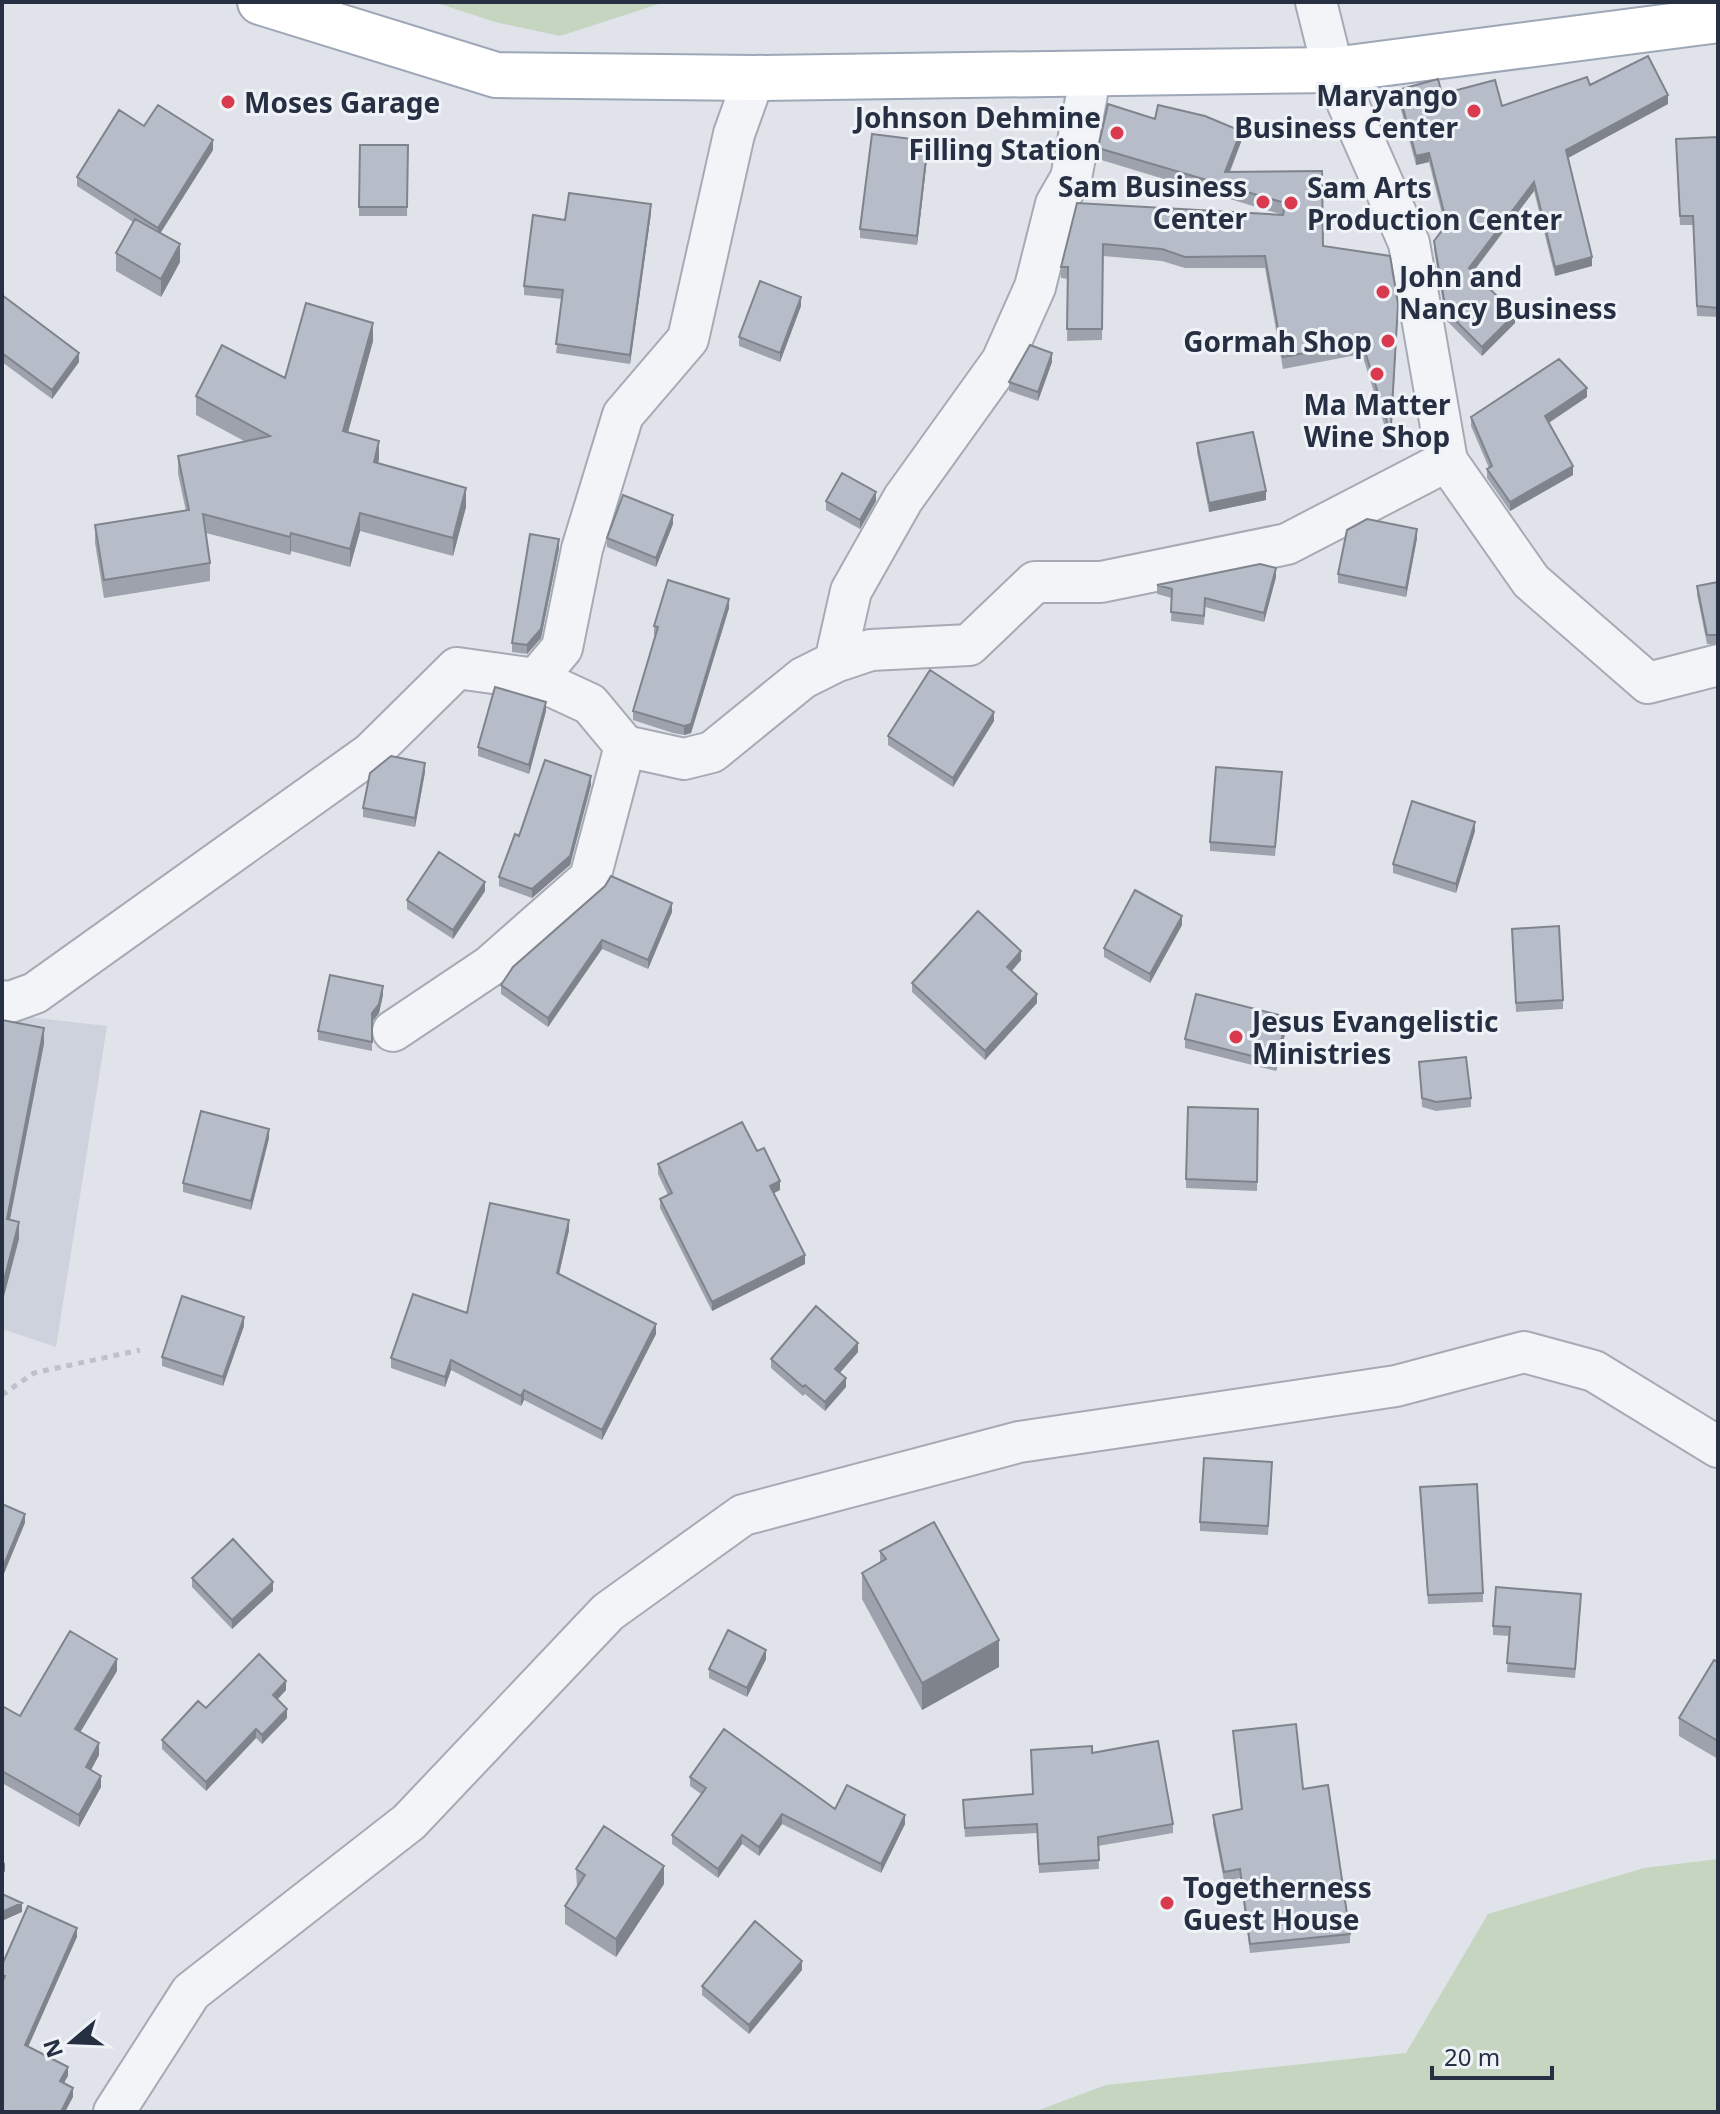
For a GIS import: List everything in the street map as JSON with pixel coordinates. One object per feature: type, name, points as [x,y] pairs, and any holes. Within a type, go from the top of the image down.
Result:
[{"type":"main road","points":[[260,2],[496,75],[754,78],[1333,70],[1718,20]]},
{"type":"street","points":[[1316,2],[1333,70],[1409,243],[1447,461],[1531,581],[1648,683],[1718,665]]},
{"type":"street","points":[[835,662],[851,591],[903,499],[1002,361],[1035,287],[1056,204],[1071,178],[1091,73]]},
{"type":"street","points":[[536,679],[562,648],[582,549],[623,415],[688,339],[734,134],[754,78]]},
{"type":"street","points":[[2,1001],[10,1002],[35,993],[371,753],[457,668],[536,679],[590,704],[625,746],[684,759],[712,752],[803,678],[835,662],[871,650],[969,645],[1035,582],[1101,582],[1287,544],[1447,461]]},
{"type":"street","points":[[393,1031],[490,966],[590,878],[625,746]]},
{"type":"street","points":[[114,2112],[191,1992],[409,1822],[608,1612],[743,1515],[1019,1442],[1396,1386],[1524,1352],[1594,1371],[1718,1447]]},
{"type":"path","points":[[2,1395],[34,1373],[140,1350]]},
{"type":"shaded area","points":[[2,1014],[107,1026],[56,1347],[2,1329]]},
{"type":"green space","points":[[434,2],[665,2],[560,36],[495,22]]},
{"type":"green space","points":[[1718,1859],[1718,2112],[1034,2112],[1106,2085],[1406,2053],[1488,1914],[1644,1868]]},
{"type":"building","points":[[1648,56],[1668,95],[1566,150],[1592,257],[1555,267],[1534,182],[1469,268],[1515,314],[1482,347],[1446,311],[1434,241],[1447,224],[1429,153],[1416,156],[1398,90],[1438,79],[1442,94],[1495,80],[1502,106],[1587,77],[1590,85]]},
{"type":"building","points":[[1108,104],[1155,119],[1158,105],[1205,116],[1241,131],[1225,172],[1322,171],[1323,246],[1390,256],[1398,304],[1391,425],[1388,425],[1362,342],[1283,357],[1265,256],[1185,257],[1162,249],[1103,244],[1102,329],[1067,329],[1068,267],[1061,267],[1077,203],[1283,215],[1285,203],[1098,148]]},
{"type":"building","points":[[158,105],[213,140],[158,228],[77,177],[119,110],[144,126]]},
{"type":"building","points":[[872,134],[928,141],[917,236],[860,229]]},
{"type":"building","points":[[1718,137],[1718,308],[1697,306],[1693,216],[1680,216],[1676,139]]},
{"type":"building","points":[[360,145],[408,145],[407,207],[359,207]]},
{"type":"building","points":[[569,193],[651,204],[630,355],[556,344],[563,290],[524,286],[533,215],[565,220]]},
{"type":"building","points":[[135,219],[180,244],[161,279],[116,253]]},
{"type":"building","points":[[760,281],[801,297],[780,353],[739,337]]},
{"type":"building","points":[[2,295],[79,353],[52,390],[2,353]]},
{"type":"building","points":[[306,303],[373,323],[343,431],[379,441],[374,462],[466,488],[453,538],[360,513],[350,549],[203,514],[210,563],[104,580],[95,525],[189,510],[178,456],[270,436],[196,396],[222,345],[285,378]]},
{"type":"building","points":[[1030,345],[1052,353],[1038,392],[1009,382]]},
{"type":"building","points":[[1559,359],[1587,388],[1545,416],[1573,466],[1510,502],[1487,469],[1492,466],[1471,417]]},
{"type":"building","points":[[1253,432],[1266,491],[1209,503],[1197,443]]},
{"type":"building","points":[[842,473],[876,492],[860,520],[826,501]]},
{"type":"building","points":[[623,495],[673,515],[656,558],[607,538]]},
{"type":"building","points":[[1367,519],[1417,529],[1406,588],[1338,574],[1347,530]]},
{"type":"building","points":[[530,534],[559,539],[541,629],[527,645],[512,643]]},
{"type":"building","points":[[1260,564],[1276,568],[1264,613],[1205,598],[1204,616],[1171,612],[1172,589],[1157,585]]},
{"type":"building","points":[[668,580],[729,599],[691,724],[684,726],[633,711],[658,627],[654,626]]},
{"type":"building","points":[[1718,582],[1718,635],[1707,635],[1697,586]]},
{"type":"building","points":[[930,670],[994,712],[953,778],[888,736]]},
{"type":"building","points":[[495,687],[546,702],[529,765],[478,747]]},
{"type":"building","points":[[391,756],[425,763],[415,818],[363,808],[370,773]]},
{"type":"building","points":[[545,760],[591,776],[570,856],[532,889],[499,877],[515,834],[519,836]]},
{"type":"building","points":[[1216,767],[1282,772],[1275,847],[1210,842]]},
{"type":"building","points":[[1412,801],[1475,822],[1456,884],[1393,864]]},
{"type":"building","points":[[439,852],[485,882],[453,930],[407,900]]},
{"type":"building","points":[[611,876],[672,903],[648,960],[602,940],[548,1018],[501,985],[513,967],[605,886]]},
{"type":"building","points":[[1135,890],[1182,916],[1150,974],[1104,948]]},
{"type":"building","points":[[978,911],[1021,951],[1007,967],[1037,994],[985,1051],[912,983]]},
{"type":"building","points":[[1559,926],[1563,1000],[1516,1003],[1512,929]]},
{"type":"building","points":[[330,975],[383,986],[379,1004],[372,1013],[372,1042],[318,1031]]},
{"type":"building","name":"Jesus Evangelistic Ministries","points":[[1196,994],[1287,1017],[1276,1062],[1185,1039]]},
{"type":"building","points":[[2,1020],[44,1028],[7,1219],[19,1222],[2,1288]]},
{"type":"building","points":[[1466,1057],[1471,1098],[1436,1102],[1422,1098],[1419,1062]]},
{"type":"building","points":[[1188,1107],[1258,1109],[1257,1182],[1186,1179]]},
{"type":"building","points":[[201,1111],[269,1129],[251,1201],[183,1183]]},
{"type":"building","points":[[742,1122],[757,1151],[764,1148],[780,1181],[770,1186],[805,1255],[712,1302],[660,1199],[672,1193],[658,1164]]},
{"type":"building","points":[[490,1203],[569,1220],[557,1273],[656,1324],[602,1430],[524,1390],[521,1396],[451,1360],[445,1377],[391,1358],[413,1294],[467,1313]]},
{"type":"building","points":[[182,1296],[244,1317],[223,1377],[162,1357]]},
{"type":"building","points":[[816,1306],[858,1343],[835,1369],[846,1378],[825,1402],[771,1359]]},
{"type":"building","points":[[1204,1458],[1272,1462],[1268,1526],[1200,1522]]},
{"type":"building","points":[[1477,1484],[1483,1593],[1428,1595],[1420,1487]]},
{"type":"building","points":[[2,1504],[25,1514],[3,1567],[2,1567]]},
{"type":"building","points":[[934,1522],[999,1640],[922,1683],[862,1573],[886,1559],[880,1551]]},
{"type":"building","points":[[233,1539],[273,1582],[232,1620],[192,1578]]},
{"type":"building","points":[[1496,1587],[1581,1594],[1575,1669],[1507,1663],[1510,1627],[1493,1626]]},
{"type":"building","points":[[728,1630],[766,1650],[747,1688],[709,1669]]},
{"type":"building","points":[[70,1631],[117,1659],[75,1729],[99,1743],[86,1767],[101,1776],[79,1815],[2,1771],[2,1706],[20,1716]]},
{"type":"building","points":[[259,1654],[286,1681],[273,1695],[287,1709],[262,1735],[256,1729],[206,1782],[162,1740],[198,1701],[206,1708]]},
{"type":"building","points":[[1714,1660],[1718,1662],[1718,1741],[1679,1718]]},
{"type":"building","points":[[1296,1724],[1303,1789],[1328,1785],[1350,1934],[1250,1944],[1240,1869],[1224,1872],[1213,1815],[1242,1809],[1233,1731]]},
{"type":"building","points":[[724,1729],[835,1809],[847,1785],[905,1815],[881,1864],[782,1814],[759,1847],[742,1835],[718,1869],[672,1835],[706,1788],[690,1777]]},
{"type":"building","points":[[1158,1741],[1173,1824],[1098,1837],[1099,1860],[1039,1864],[1037,1824],[965,1828],[963,1800],[1033,1794],[1031,1750],[1092,1746],[1092,1753]]},
{"type":"building","points":[[604,1826],[664,1866],[616,1939],[565,1906],[585,1875],[576,1869]]},
{"type":"building","points":[[2,1894],[22,1903],[2,1912]]},
{"type":"building","points":[[28,1906],[77,1928],[25,2045],[68,2067],[60,2081],[73,2088],[61,2112],[2,2112],[2,1982],[5,1976],[2,1975],[2,1965]]},
{"type":"building","points":[[755,1921],[802,1961],[749,2025],[702,1986]]},
{"type":"place","name":"Moses Garage","points":[[228,102]]},
{"type":"place","name":"Maryango Business Center","points":[[1474,111]]},
{"type":"place","name":"Johnson Dehmine Filling Station","points":[[1117,133]]},
{"type":"place","name":"Sam Business Center","points":[[1263,202]]},
{"type":"place","name":"Sam Arts Production Center","points":[[1291,203]]},
{"type":"place","name":"John and Nancy Business","points":[[1383,292]]},
{"type":"place","name":"Gormah Shop","points":[[1388,341]]},
{"type":"place","name":"Ma Matter Wine Shop","points":[[1377,374]]},
{"type":"place","name":"Jesus Evangelistic Ministries","points":[[1236,1037]]},
{"type":"place","name":"Togetherness Guest House","points":[[1167,1903]]}]
